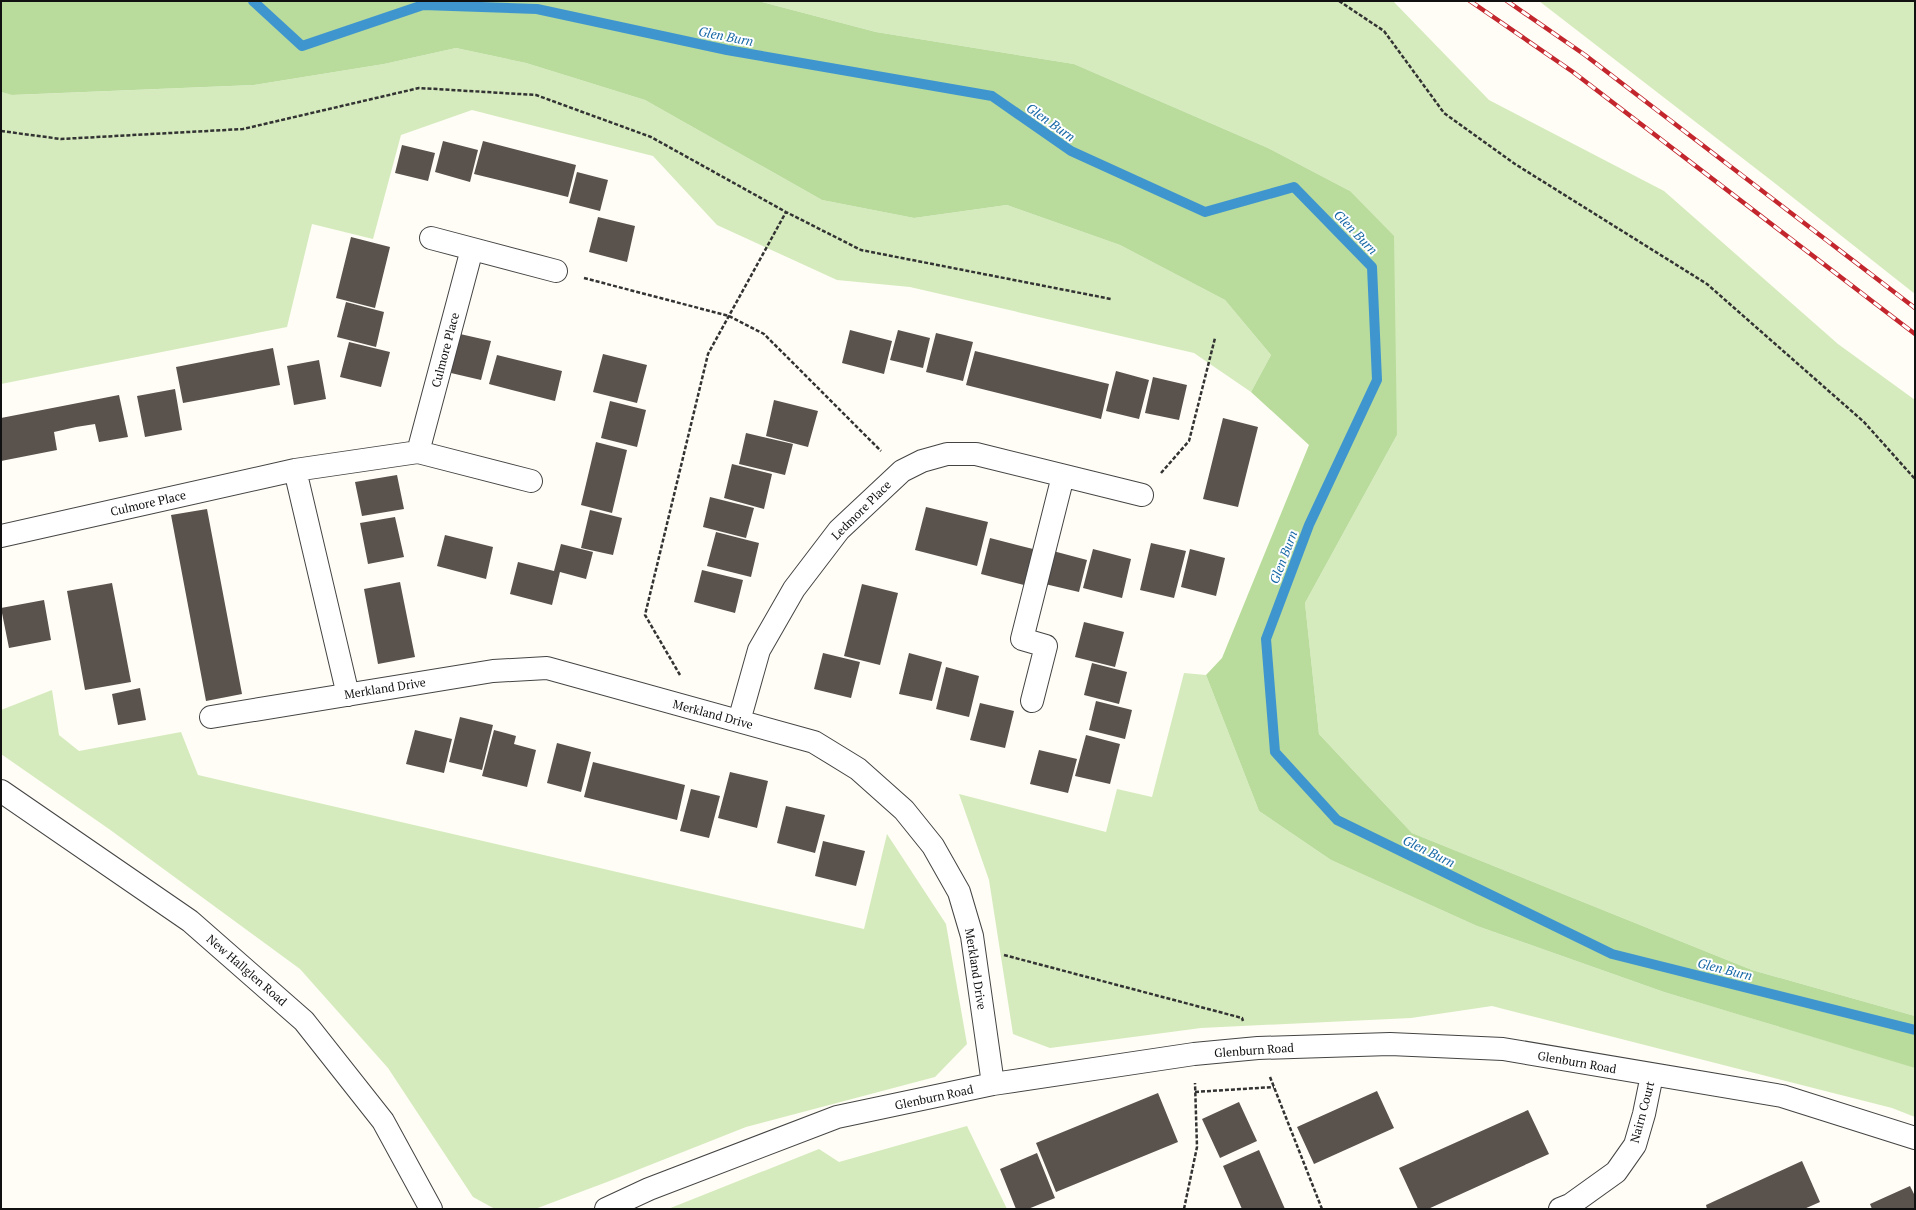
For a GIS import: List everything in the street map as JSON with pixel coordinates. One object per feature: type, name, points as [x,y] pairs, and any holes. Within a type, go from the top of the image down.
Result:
[{"type":"street","points":[[431,238],[556,271]]},
{"type":"street","name":"Culmore Place","points":[[418,452],[472,249]]},
{"type":"street","name":"Culmore Place","points":[[1,536],[295,470],[418,452],[531,481]]},
{"type":"street","name":"Ledmore Place","points":[[739,721],[758,650],[794,589],[839,530],[902,471],[922,461],[947,454],[976,454],[1142,495]]},
{"type":"street","points":[[295,470],[348,695]]},
{"type":"street","points":[[1032,701],[1046,646],[1022,640],[1064,476]]},
{"type":"street","name":"Merkland Drive","points":[[211,717],[493,671],[547,668],[814,742],[858,769],[904,810],[933,846],[959,892],[974,947],[993,1084]]},
{"type":"street","name":"New Hallglen Road","points":[[1,791],[190,921],[304,1020],[383,1121],[431,1209]]},
{"type":"street","name":"Glenburn Road","points":[[606,1209],[649,1189],[837,1117],[993,1084],[1194,1054],[1258,1048],[1390,1044],[1503,1049],[1782,1096],[1915,1138]]},
{"type":"street","name":"Nairn Court","points":[[1560,1209],[1570,1205],[1616,1172],[1635,1145],[1644,1114],[1652,1075]]},
{"type":"path","points":[[1339,1],[1384,31],[1444,113],[1515,164],[1707,284],[1864,422],[1915,479]]},
{"type":"path","points":[[1,131],[61,139],[243,128],[419,88],[536,95],[651,137],[786,212],[862,250],[1112,299]]},
{"type":"path","points":[[701,711],[645,615],[708,354],[786,212]]},
{"type":"path","points":[[556,271],[729,316],[764,334],[902,471]]},
{"type":"path","points":[[1142,495],[1189,441],[1215,338]]},
{"type":"path","points":[[974,947],[1242,1018],[1258,1048],[1322,1209]]},
{"type":"path","points":[[1184,1209],[1197,1147],[1194,1054]]},
{"type":"path","points":[[1195,1092],[1274,1087]]},
{"type":"green space","points":[[1,1],[758,1],[876,32],[1074,64],[1268,148],[1350,191],[1394,236],[1397,435],[1305,603],[1319,734],[1412,833],[1752,970],[1915,1016],[1915,1068],[1664,992],[1477,926],[1331,860],[1259,811],[1206,675],[1222,658],[1309,445],[1251,392],[1271,355],[1225,300],[1120,245],[1007,205],[914,218],[822,200],[645,100],[526,63],[456,48],[384,64],[254,85],[12,95],[1,92]]},
{"type":"green space","points":[[758,1],[1393,1],[1489,100],[1664,191],[1838,344],[1915,400],[1915,1016],[1752,970],[1412,833],[1319,734],[1305,603],[1397,435],[1350,191],[1268,148],[1074,64],[876,32]]},
{"type":"green space","points":[[1539,1],[1915,1],[1915,294],[1772,181]]},
{"type":"green space","points":[[456,48],[526,63],[645,100],[822,200],[914,218],[1007,205],[1120,245],[1225,300],[1271,355],[1251,392],[1194,353],[910,287],[837,280],[717,225],[653,156],[472,110],[401,135],[373,239],[312,224],[287,327],[1,384],[1,92],[13,95],[254,85],[384,64]]},
{"type":"green space","points":[[1184,673],[1206,675],[1259,811],[1331,860],[1477,926],[1664,992],[1915,1068],[1915,1117],[1892,1108],[1492,1006],[1411,1018],[1201,1028],[1050,1048],[1013,1034],[989,880],[959,794],[1106,832],[1117,789],[1152,797]]},
{"type":"green space","points":[[52,690],[59,735],[79,751],[181,732],[198,775],[864,929],[887,834],[946,924],[967,1044],[935,1077],[746,1127],[535,1209],[495,1209],[473,1197],[388,1068],[300,969],[109,829],[1,754],[1,710]]},
{"type":"green space","points":[[967,1126],[1007,1209],[668,1209],[819,1149],[839,1162]]},
{"type":"building","points":[[443,141],[478,150],[470,182],[435,172]]},
{"type":"building","points":[[483,141],[576,165],[568,197],[474,174]]},
{"type":"building","points":[[402,145],[435,153],[428,181],[395,173]]},
{"type":"building","points":[[577,172],[608,180],[600,211],[569,203]]},
{"type":"building","points":[[598,217],[635,226],[627,262],[589,252]]},
{"type":"building","points":[[351,237],[390,247],[375,308],[336,298]]},
{"type":"building","points":[[346,302],[384,312],[376,347],[337,337]]},
{"type":"building","points":[[850,330],[892,341],[884,374],[842,363]]},
{"type":"building","points":[[898,330],[930,338],[923,368],[890,360]]},
{"type":"building","points":[[936,333],[973,342],[963,381],[926,372]]},
{"type":"building","points":[[460,334],[491,341],[481,380],[451,373]]},
{"type":"building","points":[[349,342],[390,352],[381,387],[340,377]]},
{"type":"building","points":[[273,348],[280,385],[183,403],[176,367]]},
{"type":"building","points":[[975,351],[1109,384],[1101,419],[966,385]]},
{"type":"building","points":[[603,354],[647,365],[637,403],[593,392]]},
{"type":"building","points":[[497,355],[562,371],[555,401],[489,384]]},
{"type":"building","points":[[319,360],[326,399],[294,405],[287,366]]},
{"type":"building","points":[[1116,371],[1149,380],[1139,419],[1106,411]]},
{"type":"building","points":[[1153,377],[1187,385],[1179,420],[1145,413]]},
{"type":"building","points":[[175,389],[182,430],[145,437],[137,396]]},
{"type":"building","points":[[119,395],[128,437],[99,442],[95,424],[76,427],[54,432],[57,450],[1,461],[1,418]]},
{"type":"building","points":[[774,400],[818,411],[808,447],[766,436]]},
{"type":"building","points":[[610,401],[646,410],[637,447],[601,438]]},
{"type":"building","points":[[1223,418],[1258,427],[1238,507],[1203,499]]},
{"type":"building","points":[[746,433],[793,444],[785,475],[739,464]]},
{"type":"building","points":[[596,442],[627,450],[612,513],[581,505]]},
{"type":"building","points":[[732,464],[772,474],[764,509],[724,498]]},
{"type":"building","points":[[397,475],[404,509],[362,516],[355,482]]},
{"type":"building","points":[[710,497],[754,508],[746,538],[703,527]]},
{"type":"building","points":[[926,507],[988,522],[977,566],[915,550]]},
{"type":"building","points":[[207,509],[242,694],[206,701],[171,515]]},
{"type":"building","points":[[590,510],[622,518],[613,555],[581,548]]},
{"type":"building","points":[[395,517],[404,557],[368,564],[360,523]]},
{"type":"building","points":[[716,532],[759,543],[751,577],[707,566]]},
{"type":"building","points":[[445,535],[493,547],[486,579],[437,566]]},
{"type":"building","points":[[990,538],[1033,549],[1024,585],[981,574]]},
{"type":"building","points":[[1151,543],[1186,551],[1174,598],[1140,590]]},
{"type":"building","points":[[561,544],[593,552],[586,579],[560,572],[552,605],[510,594],[518,562],[554,571]]},
{"type":"building","points":[[1093,549],[1131,559],[1122,598],[1083,588]]},
{"type":"building","points":[[1190,549],[1225,558],[1216,596],[1181,587]]},
{"type":"building","points":[[1053,551],[1087,560],[1079,592],[1045,584]]},
{"type":"building","points":[[702,570],[743,580],[735,613],[694,602]]},
{"type":"building","points":[[400,582],[415,657],[378,664],[364,589]]},
{"type":"building","points":[[112,583],[131,682],[85,690],[67,591]]},
{"type":"building","points":[[862,584],[898,593],[880,665],[844,656]]},
{"type":"building","points":[[44,600],[51,640],[9,648],[1,608]]},
{"type":"building","points":[[1084,622],[1124,632],[1115,667],[1075,657]]},
{"type":"building","points":[[823,653],[860,662],[851,698],[814,689]]},
{"type":"building","points":[[909,653],[942,662],[932,701],[899,694]]},
{"type":"building","points":[[1092,663],[1127,672],[1119,704],[1084,695]]},
{"type":"building","points":[[946,667],[979,676],[969,717],[936,709]]},
{"type":"building","points":[[140,688],[146,720],[118,725],[112,694]]},
{"type":"building","points":[[1096,701],[1132,710],[1125,739],[1089,730]]},
{"type":"building","points":[[980,703],[1014,711],[1005,748],[970,740]]},
{"type":"building","points":[[460,717],[493,725],[482,770],[449,762]]},
{"type":"building","points":[[415,730],[452,739],[444,773],[406,764]]},
{"type":"building","points":[[494,730],[516,736],[514,744],[536,750],[527,787],[482,776]]},
{"type":"building","points":[[1086,735],[1120,744],[1110,784],[1075,776]]},
{"type":"building","points":[[557,743],[591,752],[581,792],[547,783]]},
{"type":"building","points":[[1039,750],[1077,759],[1068,793],[1030,784]]},
{"type":"building","points":[[593,762],[685,785],[677,820],[584,797]]},
{"type":"building","points":[[730,772],[768,781],[757,828],[718,818]]},
{"type":"building","points":[[691,789],[720,796],[709,838],[680,831]]},
{"type":"building","points":[[786,806],[825,815],[815,853],[777,843]]},
{"type":"building","points":[[823,841],[865,851],[856,886],[815,876]]},
{"type":"building","points":[[1377,1091],[1394,1128],[1314,1164],[1297,1127]]},
{"type":"building","points":[[1158,1093],[1178,1142],[1056,1192],[1036,1143]]},
{"type":"building","points":[[1239,1102],[1257,1141],[1220,1158],[1202,1119]]},
{"type":"building","points":[[1528,1110],[1549,1154],[1428,1209],[1418,1209],[1399,1168]]},
{"type":"building","points":[[1259,1150],[1285,1209],[1242,1209],[1223,1166]]},
{"type":"building","points":[[1037,1153],[1055,1198],[1028,1209],[1016,1209],[1000,1169]]},
{"type":"building","points":[[1802,1161],[1820,1202],[1804,1209],[1707,1209],[1706,1205]]},
{"type":"building","points":[[1910,1186],[1915,1196],[1915,1209],[1872,1209],[1870,1204]]},
{"type":"waterway","name":"Glen Burn","points":[[253,1],[302,46],[423,5],[537,9],[727,50],[992,96],[1071,151],[1205,212],[1294,187],[1372,267],[1377,380],[1309,525],[1266,639],[1275,752],[1337,820],[1612,954],[1915,1030]]},
{"type":"railway","points":[[1470,1],[1573,72],[1915,334]]},
{"type":"railway","points":[[1507,1],[1585,55],[1915,308]]}]
